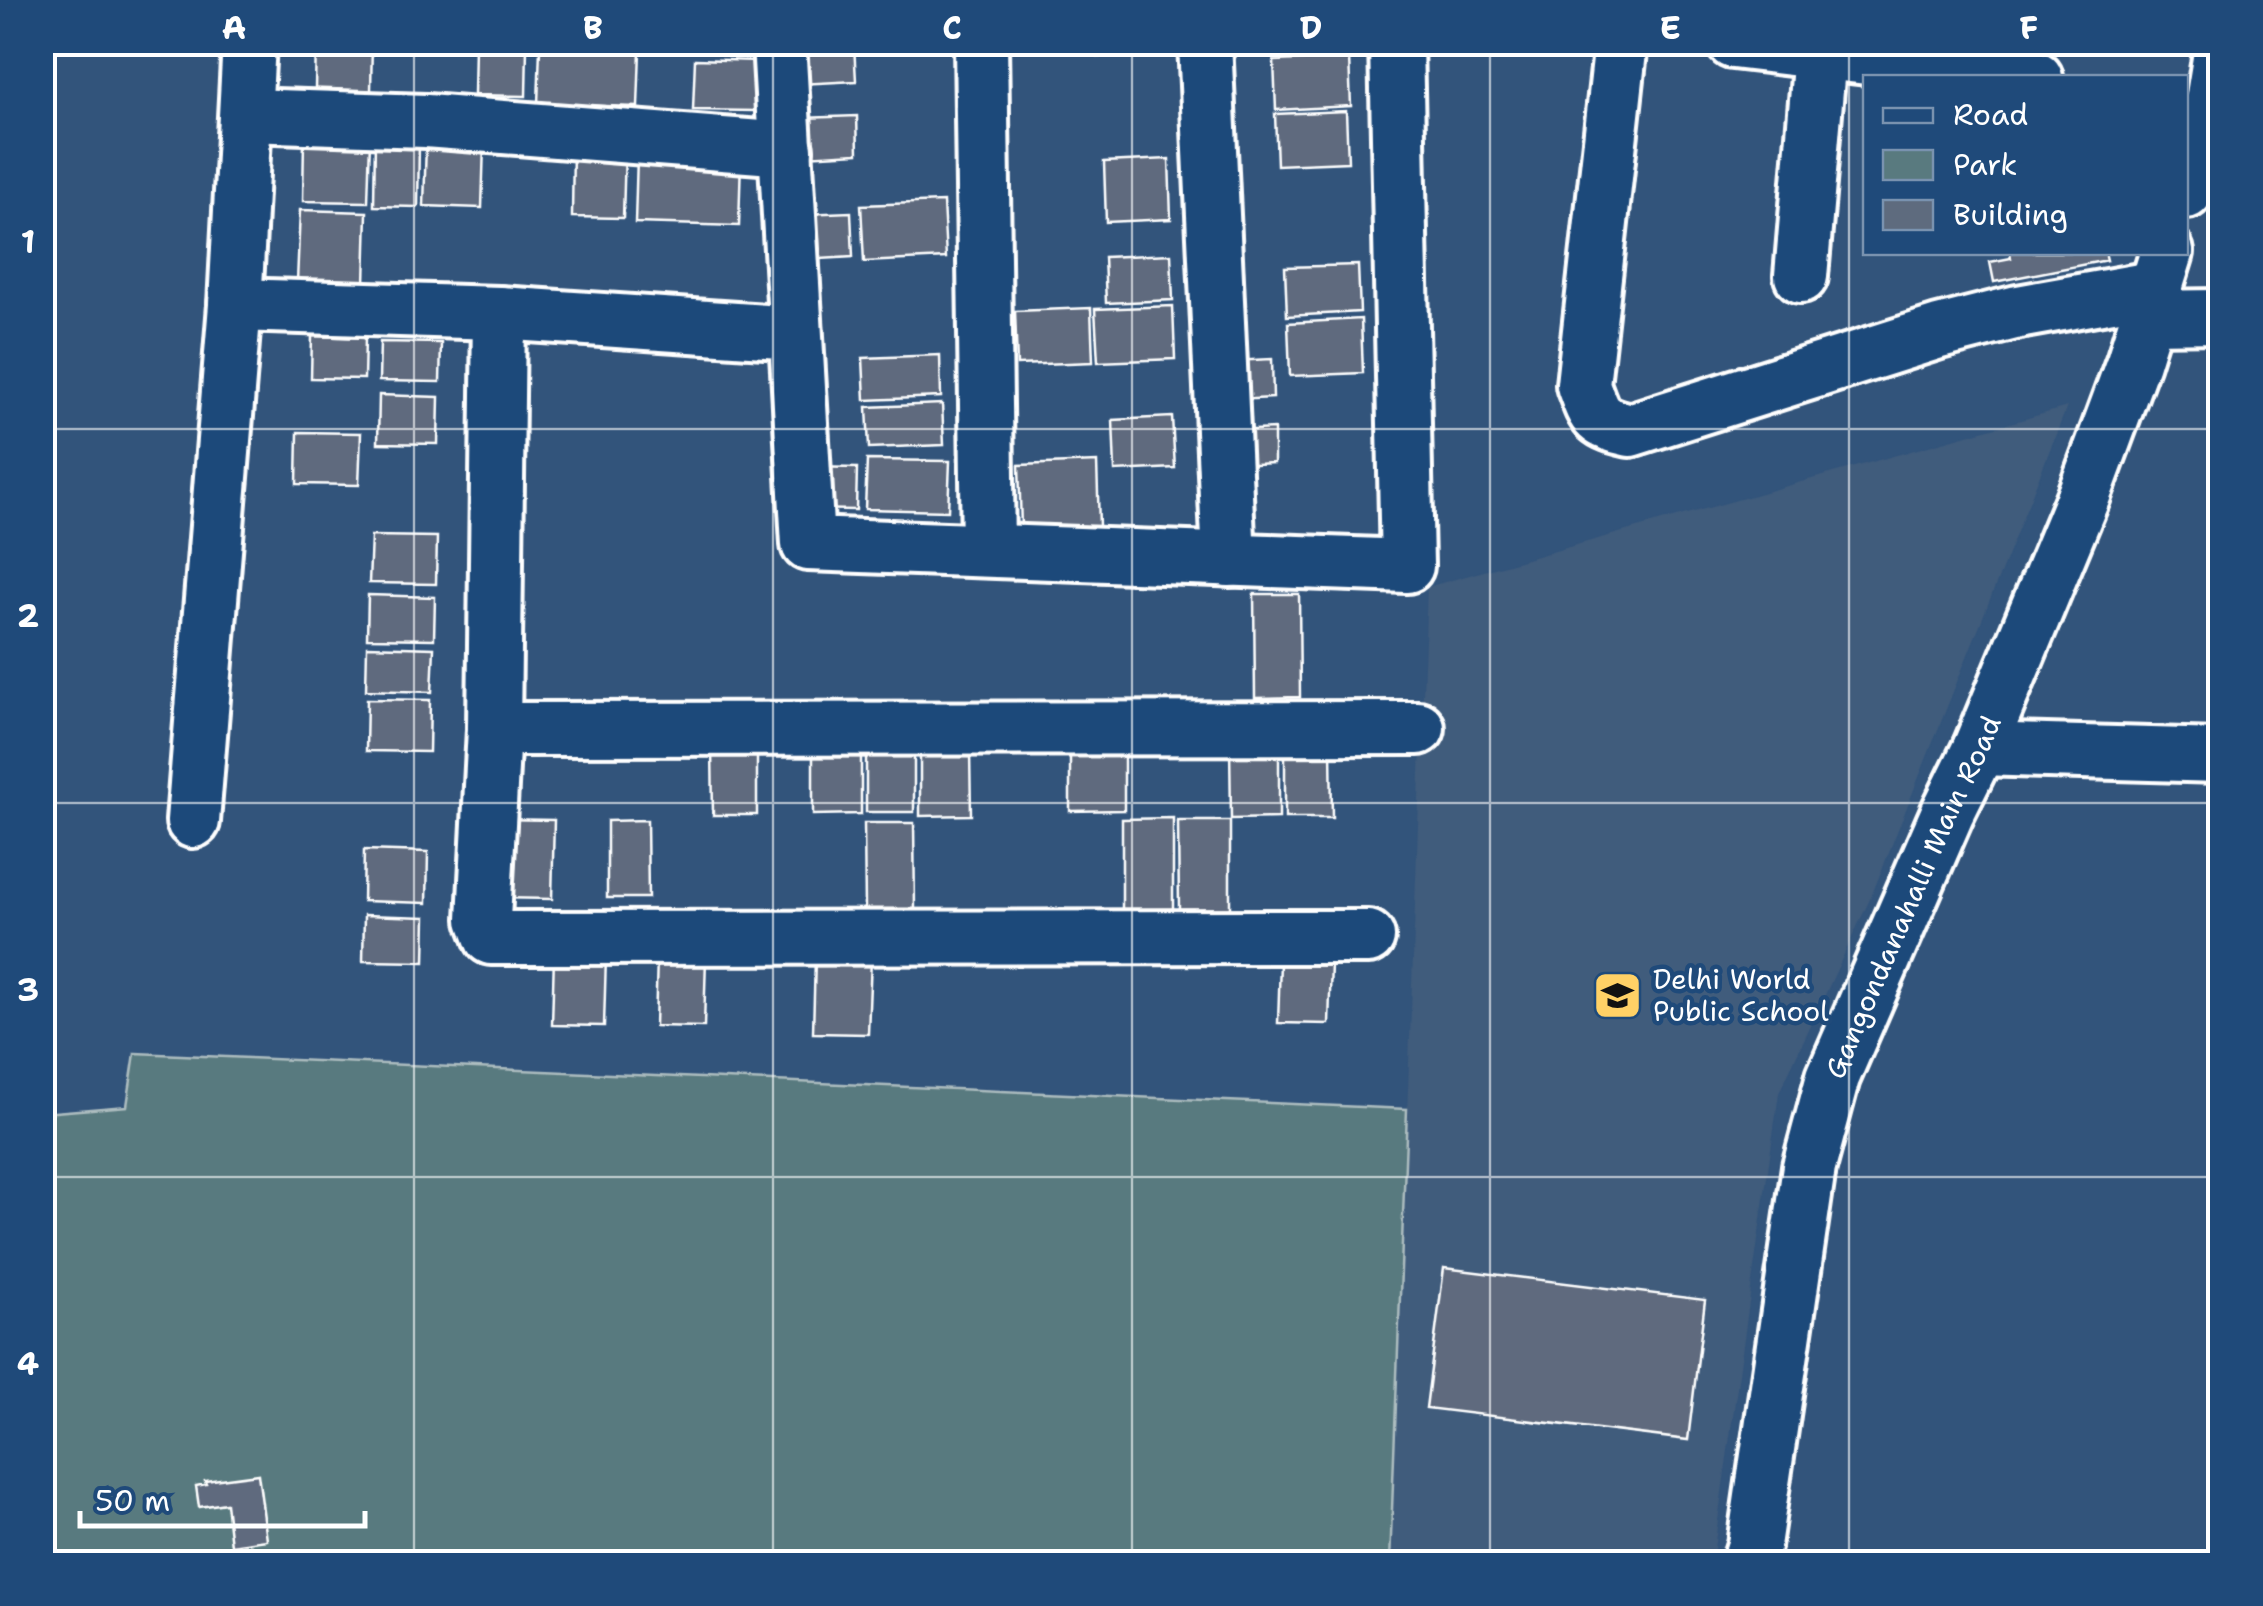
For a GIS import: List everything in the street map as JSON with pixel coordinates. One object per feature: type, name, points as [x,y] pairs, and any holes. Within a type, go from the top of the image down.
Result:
[{"type":"street","points":[[194,821],[234,305],[249,42]]},
{"type":"street","points":[[778,42],[808,544],[1407,566],[1396,42]]},
{"type":"street","points":[[981,42],[988,550]]},
{"type":"street","points":[[1205,42],[1229,560]]},
{"type":"street","points":[[1620,42],[1584,385],[1592,409],[1604,424],[1630,430],[1938,332],[2158,285],[2220,316]]},
{"type":"street","points":[[1733,42],[1984,75]]},
{"type":"street","points":[[1801,276],[1820,54]]},
{"type":"street","points":[[2188,183],[2210,85]]},
{"type":"street","points":[[246,115],[426,121],[786,149]]},
{"type":"street","name":"Gangondanahalli Main Road","points":[[1748,1564],[1754,1545],[1810,1166],[1833,1077],[1979,749],[2084,495],[2158,285]]},
{"type":"street","points":[[234,305],[499,313],[795,333]]},
{"type":"street","points":[[499,313],[494,729],[484,920],[491,938],[1368,937]]},
{"type":"street","points":[[494,729],[1418,728]]},
{"type":"street","points":[[1979,749],[2220,756]]},
{"type":"shaded area","name":"Delhi World Public School","points":[[2067,407],[1871,897],[1779,1093],[1712,1563],[1390,1564],[1427,587]]},
{"type":"green space","points":[[135,1053],[1407,1109],[1390,1563],[43,1564],[43,1113],[127,1106]]},
{"type":"building","points":[[316,42],[372,42],[371,91],[315,89]]},
{"type":"building","points":[[865,42],[944,42],[944,44],[865,48]]},
{"type":"building","points":[[1097,42],[1169,42],[1169,54],[1098,57]]},
{"type":"building","points":[[475,44],[527,46],[526,96],[474,95]]},
{"type":"building","points":[[854,44],[856,81],[800,84],[798,46]]},
{"type":"building","points":[[540,48],[640,50],[638,107],[538,104]]},
{"type":"building","points":[[1349,58],[1351,106],[1276,110],[1274,61]]},
{"type":"building","points":[[695,59],[758,61],[756,111],[693,110]]},
{"type":"building","points":[[1346,111],[1348,162],[1277,165],[1275,114]]},
{"type":"building","points":[[857,116],[858,153],[804,156],[802,118]]},
{"type":"building","points":[[304,138],[370,140],[368,202],[303,201]]},
{"type":"building","points":[[375,139],[419,141],[418,207],[374,206]]},
{"type":"building","points":[[426,143],[484,144],[482,208],[424,206]]},
{"type":"building","points":[[573,148],[625,150],[623,218],[572,217]]},
{"type":"building","points":[[637,155],[741,158],[739,226],[635,223]]},
{"type":"building","points":[[1169,159],[1171,219],[1106,222],[1104,162]]},
{"type":"building","points":[[943,202],[946,258],[864,262],[861,205]]},
{"type":"building","points":[[300,210],[367,212],[365,284],[297,282]]},
{"type":"building","points":[[851,212],[853,257],[803,260],[802,214]]},
{"type":"building","points":[[1171,254],[1173,300],[1106,303],[1104,257]]},
{"type":"building","points":[[2010,255],[2106,255],[2107,260],[1994,282],[1990,262],[2011,258]]},
{"type":"building","points":[[1358,265],[1360,312],[1287,316],[1285,267]]},
{"type":"building","points":[[1173,306],[1175,359],[1098,362],[1095,309]]},
{"type":"building","points":[[1091,308],[1093,362],[1017,365],[1015,311]]},
{"type":"building","points":[[1361,319],[1363,373],[1290,376],[1288,323]]},
{"type":"building","points":[[312,336],[365,338],[364,379],[311,378]]},
{"type":"building","points":[[380,342],[441,343],[440,382],[379,381]]},
{"type":"building","points":[[940,355],[941,397],[865,400],[863,358]]},
{"type":"building","points":[[1272,359],[1273,398],[1234,400],[1232,361]]},
{"type":"building","points":[[379,395],[439,397],[438,444],[378,443]]},
{"type":"building","points":[[942,404],[944,445],[869,448],[867,407]]},
{"type":"building","points":[[1172,417],[1175,468],[1115,471],[1113,420]]},
{"type":"building","points":[[1274,429],[1274,463],[1236,465],[1235,431]]},
{"type":"building","points":[[298,432],[361,433],[359,485],[297,484]]},
{"type":"building","points":[[867,460],[950,461],[948,511],[865,509]]},
{"type":"building","points":[[1097,462],[1099,526],[1021,528],[1019,465]]},
{"type":"building","points":[[809,467],[857,468],[856,510],[808,509]]},
{"type":"building","points":[[371,536],[437,537],[436,584],[369,583]]},
{"type":"building","points":[[1254,594],[1299,594],[1300,697],[1255,698]]},
{"type":"building","points":[[368,595],[435,597],[434,639],[367,638]]},
{"type":"building","points":[[367,646],[434,648],[432,692],[366,690]]},
{"type":"building","points":[[367,699],[430,700],[429,752],[366,751]]},
{"type":"building","points":[[1124,743],[1124,810],[1070,811],[1070,744]]},
{"type":"building","points":[[1230,746],[1279,746],[1279,818],[1231,819]]},
{"type":"building","points":[[1331,746],[1332,818],[1285,818],[1285,747]]},
{"type":"building","points":[[712,747],[757,747],[757,815],[713,815]]},
{"type":"building","points":[[970,750],[971,815],[920,816],[920,751]]},
{"type":"building","points":[[914,753],[914,812],[866,812],[866,754]]},
{"type":"building","points":[[813,754],[861,754],[861,814],[813,815]]},
{"type":"building","points":[[1173,818],[1173,910],[1122,911],[1122,819]]},
{"type":"building","points":[[495,819],[554,820],[552,899],[492,898]]},
{"type":"building","points":[[647,820],[648,898],[607,898],[607,821]]},
{"type":"building","points":[[1178,821],[1230,821],[1230,909],[1179,909]]},
{"type":"building","points":[[864,823],[914,823],[915,909],[865,909]]},
{"type":"building","points":[[364,850],[428,852],[427,903],[363,901]]},
{"type":"building","points":[[364,915],[426,917],[425,962],[363,961]]},
{"type":"building","points":[[554,955],[606,956],[604,1026],[552,1025]]},
{"type":"building","points":[[657,956],[706,957],[704,1027],[655,1026]]},
{"type":"building","points":[[815,957],[871,958],[868,1034],[813,1033]]},
{"type":"building","points":[[1280,962],[1331,963],[1329,1024],[1278,1023]]},
{"type":"building","points":[[1444,1268],[1705,1300],[1688,1440],[1426,1408]]},
{"type":"building","points":[[258,1474],[267,1540],[231,1545],[226,1503],[199,1507],[196,1486],[206,1484],[205,1481]]},
{"type":"place","name":"Delhi World Public School","points":[[1618,995]]}]
